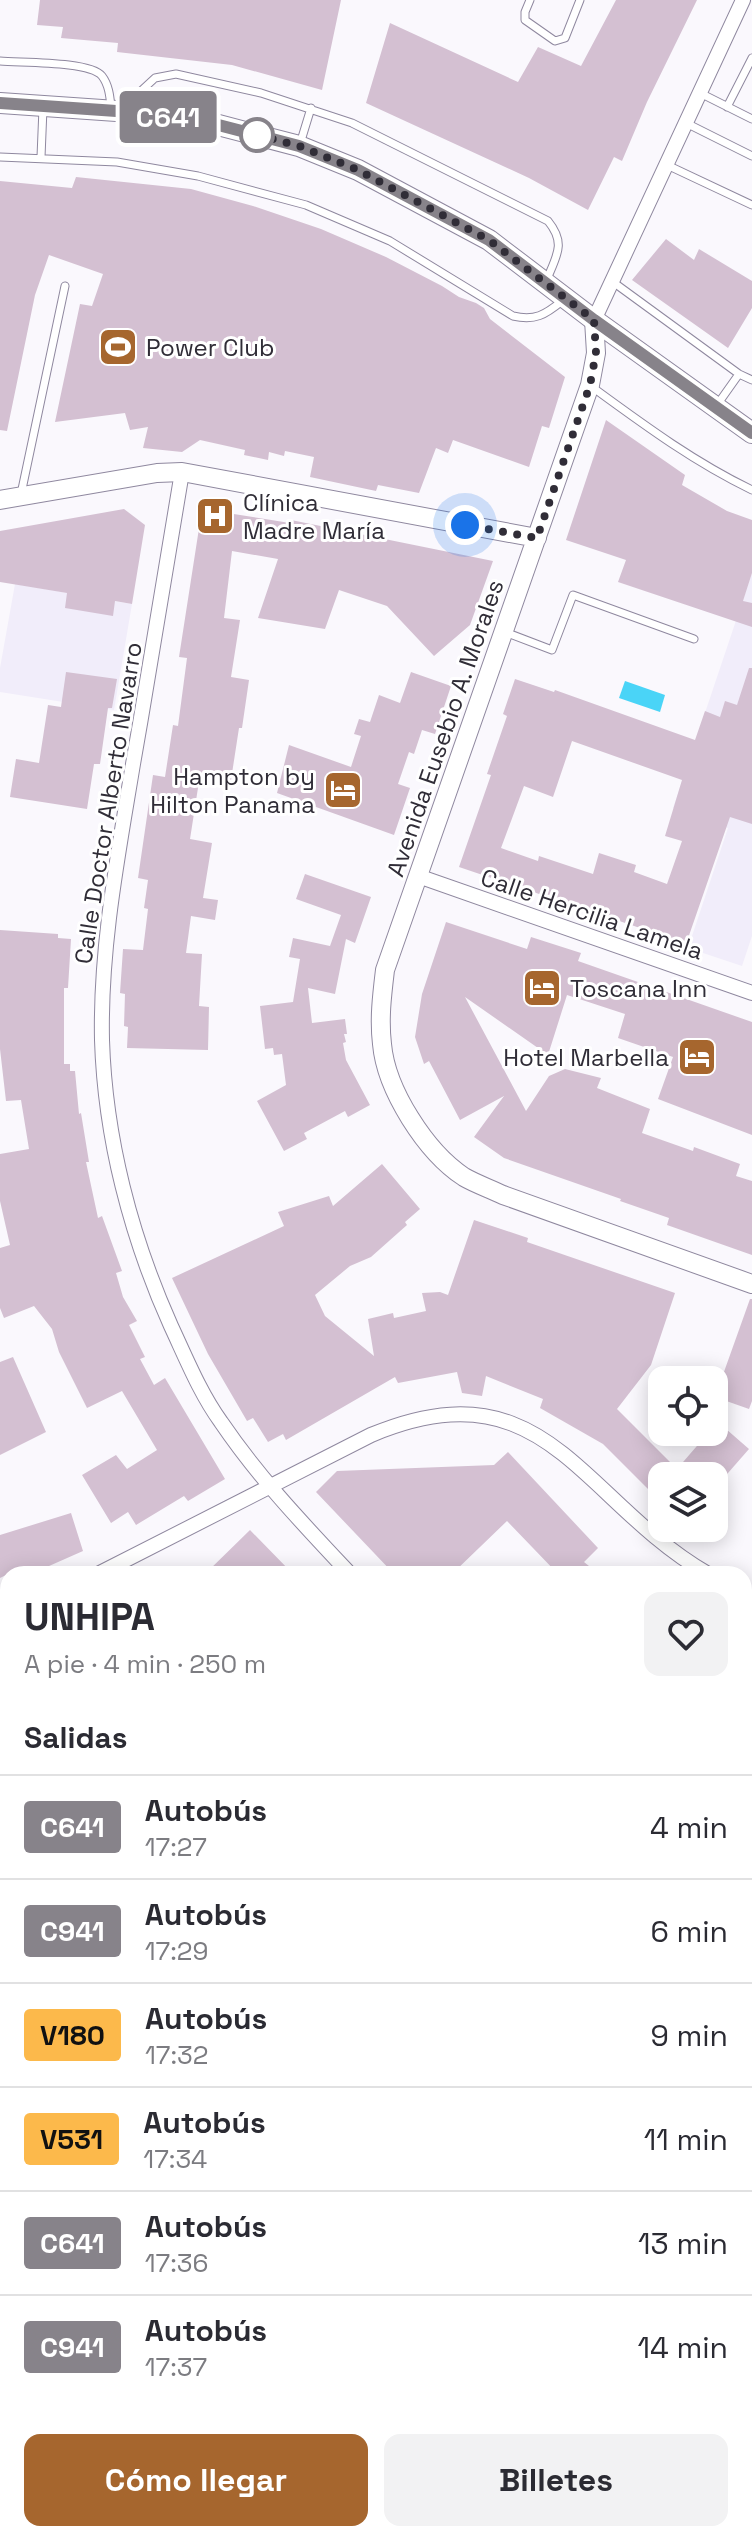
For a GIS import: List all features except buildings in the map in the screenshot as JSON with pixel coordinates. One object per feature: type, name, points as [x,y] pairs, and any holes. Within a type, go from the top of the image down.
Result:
[{"type":"main road","points":[[0,103],[203,121],[299,146],[358,170],[489,240],[752,433]]},
{"type":"street","name":"Avenida Eusebio A. Morales","points":[[743,0],[594,320],[596,353],[590,385],[385,970],[380,1008],[382,1047],[390,1079],[407,1113],[431,1148],[464,1177],[503,1195],[752,1284]]},
{"type":"street","points":[[0,500],[157,473],[182,472],[537,538]]},
{"type":"street","name":"Calle Doctor Alberto Navarro","points":[[182,472],[113,882],[104,974],[102,1040],[107,1104],[130,1215],[152,1284],[188,1363],[219,1420],[269,1487],[343,1566]]},
{"type":"street","name":"Calle Hercilia Lamela","points":[[418,876],[752,993]]},
{"type":"street","points":[[114,1566],[335,1451],[407,1420],[433,1414],[486,1415],[547,1440],[654,1537],[696,1566]]},
{"type":"lane","points":[[530,0],[525,20],[555,41],[565,38],[580,0]]},
{"type":"lane","points":[[727,107],[752,58]]},
{"type":"lane","points":[[0,61],[87,68],[101,74],[121,112],[155,78],[176,74],[261,93],[352,123],[548,221],[559,234],[559,251],[546,281]]},
{"type":"lane","points":[[700,93],[752,119]]},
{"type":"lane","points":[[41,157],[43,106]]},
{"type":"lane","points":[[299,146],[311,108]]},
{"type":"lane","points":[[686,123],[752,156]]},
{"type":"lane","points":[[0,157],[117,162],[198,176],[306,205],[390,241],[521,318],[530,320],[545,316],[566,297]]},
{"type":"lane","points":[[667,165],[752,205]]},
{"type":"lane","points":[[613,282],[739,374],[752,380]]},
{"type":"lane","points":[[21,496],[65,286]]},
{"type":"lane","points":[[716,407],[739,374]]},
{"type":"lane","points":[[590,385],[682,451],[752,490]]},
{"type":"lane","points":[[505,632],[552,650],[573,595],[694,639]]},
{"type":"shaded area","points":[[752,573],[752,936],[742,966],[688,948],[728,828],[673,808]]},
{"type":"shaded area","points":[[15,584],[132,604],[114,710],[0,692],[0,668]]},
{"type":"water","points":[[625,681],[665,695],[660,712],[619,698]]},
{"type":"bus line","name":"C641","points":[[0,103],[131,112],[203,121],[299,146],[358,170],[489,240],[752,433]]},
{"type":"place","name":"Power Club","points":[[118,347]]},
{"type":"place","name":"Clínica Madre María","points":[[215,516]]},
{"type":"place","name":"Hampton by Hilton Panama","points":[[343,790]]},
{"type":"place","name":"Toscana Inn","points":[[542,988]]},
{"type":"place","name":"Hotel Marbella","points":[[697,1057]]},
{"type":"route","points":[[257,135],[251,133],[299,146],[358,170],[489,240],[594,320],[597,338],[590,385],[537,538],[465,525]]}]
